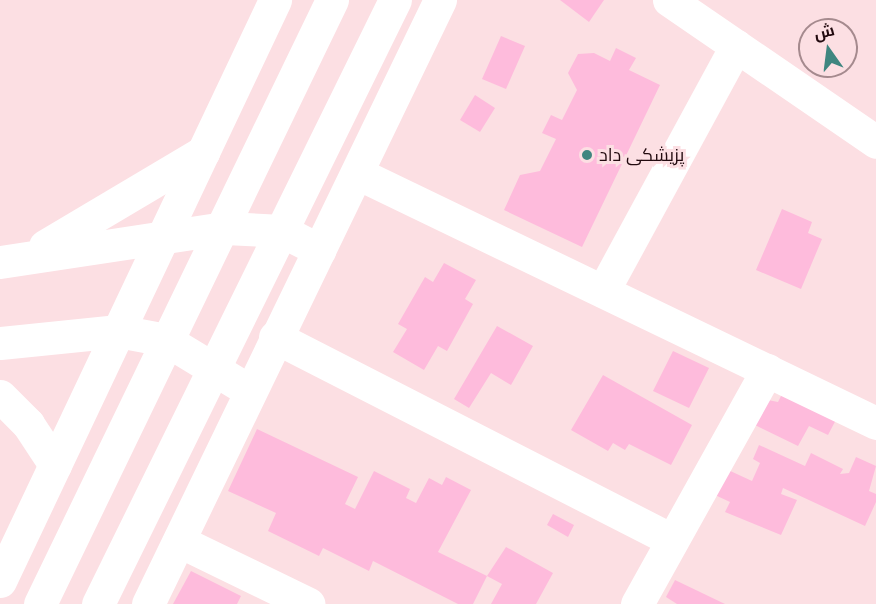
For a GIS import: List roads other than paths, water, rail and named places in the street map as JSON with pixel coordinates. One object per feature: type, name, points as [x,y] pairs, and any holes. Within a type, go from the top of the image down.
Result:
[{"type":"street","points":[[0,581],[275,0]]},
{"type":"street","points":[[40,604],[166,340],[225,228],[332,0]]},
{"type":"street","points":[[98,604],[395,0]]},
{"type":"street","points":[[148,604],[275,337],[357,174],[440,0]]},
{"type":"street","points":[[669,0],[876,142]]},
{"type":"street","points":[[603,291],[736,46]]},
{"type":"street","points":[[12,260],[203,152]]},
{"type":"street","points":[[357,174],[876,423]]},
{"type":"street","points":[[12,260],[164,235],[225,228],[282,231],[319,250]]},
{"type":"street","points":[[0,343],[118,331],[166,340],[214,367],[250,391]]},
{"type":"street","points":[[275,337],[672,540]]},
{"type":"street","points":[[637,604],[767,369]]},
{"type":"street","points":[[0,396],[28,424],[55,465]]},
{"type":"street","points":[[179,541],[309,604]]},
{"type":"place","name":"پزیشکی داد","points":[[587,155]]}]
